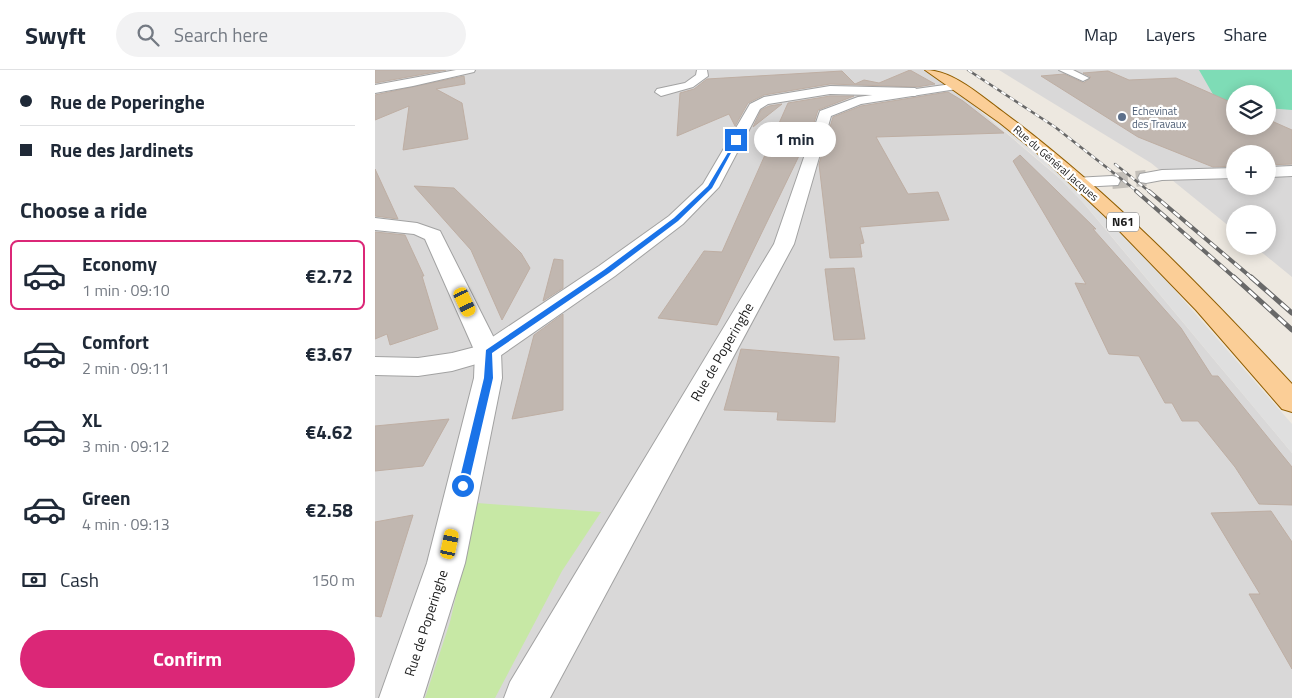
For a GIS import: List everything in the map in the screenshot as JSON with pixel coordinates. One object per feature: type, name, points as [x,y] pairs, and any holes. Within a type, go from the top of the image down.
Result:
[{"type":"main road","name":"Rue du Général Jacques","points":[[930,70],[959,86],[991,108],[1081,182],[1132,231],[1261,366],[1292,402]]},
{"type":"street","points":[[375,89],[413,83],[470,70]]},
{"type":"street","points":[[661,92],[689,85],[702,76],[702,70]]},
{"type":"street","points":[[1064,70],[1083,78]]},
{"type":"street","name":"Rue de Poperinghe","points":[[526,698],[784,244],[825,114],[858,101],[959,86]]},
{"type":"street","points":[[375,366],[417,367],[452,362],[488,352],[607,271],[676,220],[710,187],[755,107],[764,101],[830,90],[915,92]]},
{"type":"street","points":[[1276,172],[1292,172]]},
{"type":"street","points":[[1146,178],[1162,175],[1226,173]]},
{"type":"street","points":[[1081,182],[1112,181]]},
{"type":"street","name":"Rue de Poperinghe","points":[[375,224],[417,229],[433,235],[488,352],[489,378],[446,563],[401,698]]},
{"type":"shaded area","points":[[375,70],[936,70],[953,88],[1071,188],[1292,453],[1292,698],[375,698]]},
{"type":"shaded area","points":[[999,70],[1292,70],[1292,277],[1265,255],[1276,255],[1276,205],[1226,205],[1226,224],[1151,163]]},
{"type":"shaded area","points":[[964,96],[1019,135],[1089,197],[1144,255],[1292,424],[1292,453],[1088,208],[1055,174]]},
{"type":"green space","points":[[1199,70],[1292,70],[1292,110],[1276,109],[1276,85],[1226,85],[1226,104],[1218,103]]},
{"type":"green space","points":[[477,503],[601,512],[562,571],[495,698],[425,698],[450,622]]},
{"type":"building","points":[[375,70],[446,70],[375,83]]},
{"type":"building","points":[[910,70],[935,84],[917,87],[830,84],[764,95],[748,103],[735,126],[729,114],[677,136],[680,93],[694,89],[707,79],[842,71],[855,84],[864,80],[879,83]]},
{"type":"building","points":[[1108,71],[1129,80],[1176,78],[1226,100],[1226,135],[1276,135],[1276,123],[1292,130],[1292,164],[1276,165],[1276,145],[1226,145],[1226,166],[1213,167],[1138,137],[1041,76],[1064,74],[1084,83],[1091,77],[1083,73]]},
{"type":"building","points":[[464,76],[465,84],[436,89],[462,103],[468,139],[403,150],[409,106],[375,120],[375,95]]},
{"type":"building","points":[[948,92],[963,101],[1004,133],[876,137],[908,194],[938,192],[949,220],[860,227],[864,243],[860,244],[862,257],[830,258],[819,164],[833,117],[861,106]]},
{"type":"building","points":[[830,96],[854,96],[818,110],[812,129],[717,325],[658,318],[704,251],[722,252],[788,103]]},
{"type":"building","points":[[782,104],[753,127],[761,110],[769,106]]},
{"type":"building","points":[[1020,155],[1096,229],[1093,229],[1181,328],[1212,376],[1218,376],[1292,467],[1292,505],[1259,504],[1235,467],[1198,421],[1182,421],[1172,403],[1165,403],[1139,356],[1109,354],[1075,283],[1086,284],[1013,161]]},
{"type":"building","points":[[375,169],[398,219],[375,216]]},
{"type":"building","points":[[414,186],[454,188],[521,253],[530,268],[502,320],[471,250]]},
{"type":"building","points":[[375,232],[405,235],[424,276],[422,276],[438,329],[390,345],[387,334],[375,339]]},
{"type":"building","points":[[554,259],[563,260],[563,288],[543,301]]},
{"type":"building","points":[[854,268],[865,339],[834,340],[825,269]]},
{"type":"building","points":[[563,314],[563,410],[512,419],[534,335]]},
{"type":"building","points":[[741,349],[839,357],[835,422],[777,420],[778,412],[724,410]]},
{"type":"building","points":[[449,419],[423,466],[375,471],[375,426]]},
{"type":"building","points":[[1271,511],[1292,542],[1292,669],[1249,594],[1260,594],[1211,513]]},
{"type":"building","points":[[413,515],[381,617],[375,616],[375,522]]},
{"type":"tunnel","points":[[1112,181],[1146,178]]},
{"type":"railway","points":[[968,70],[1055,127],[1138,192]]},
{"type":"railway","points":[[1115,164],[1150,192]]},
{"type":"railway","points":[[1136,191],[1235,278]]},
{"type":"railway","points":[[1149,191],[1252,278]]},
{"type":"railway","points":[[1234,277],[1292,330]]},
{"type":"railway","points":[[1251,277],[1292,313]]},
{"type":"place","name":"Echevinat des Travaux","points":[[1122,117]]},
{"type":"route","points":[[463,486],[489,378],[488,352],[607,271],[676,220],[710,187],[736,140]]}]
